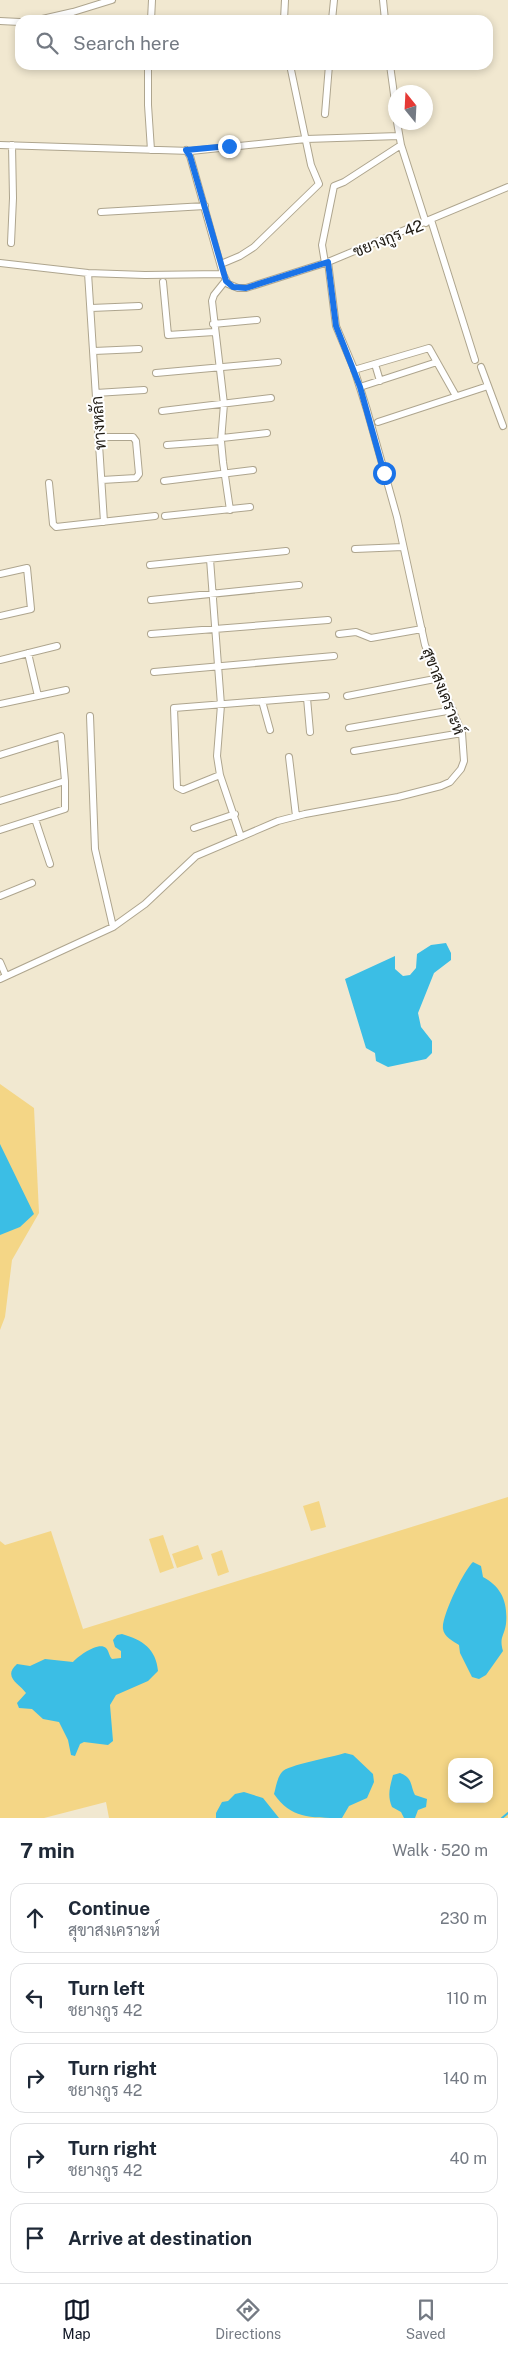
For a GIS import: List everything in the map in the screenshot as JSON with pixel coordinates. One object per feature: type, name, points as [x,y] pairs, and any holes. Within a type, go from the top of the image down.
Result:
[{"type":"street","points":[[59,15],[112,0]]},
{"type":"street","points":[[151,15],[152,0]]},
{"type":"street","points":[[284,15],[286,0]]},
{"type":"street","points":[[332,15],[334,0]]},
{"type":"street","points":[[383,0],[384,15]]},
{"type":"street","points":[[0,21],[15,22]]},
{"type":"street","points":[[148,70],[151,150]]},
{"type":"street","points":[[221,264],[240,256],[254,247],[319,184],[310,165],[291,70]]},
{"type":"street","points":[[325,114],[329,70]]},
{"type":"street","points":[[391,70],[393,85]]},
{"type":"street","points":[[398,130],[401,146],[476,360]]},
{"type":"street","points":[[0,145],[186,150],[306,139],[398,136]]},
{"type":"street","points":[[11,243],[13,198],[12,145]]},
{"type":"street","name":"สุขาสงเคราะห์","points":[[3,977],[113,927],[144,904],[196,856],[278,821],[398,797],[450,782],[461,769],[464,761],[462,732],[426,645],[397,517],[360,387],[335,322],[327,263],[322,245],[334,186],[344,182],[401,146]]},
{"type":"street","points":[[186,150],[190,156],[225,277],[212,301],[213,324],[224,404],[222,439],[230,510]]},
{"type":"street","name":"ชยางกูร 42","points":[[0,263],[88,273],[225,277],[233,287],[246,288],[327,263],[508,188]]},
{"type":"street","points":[[101,212],[205,206]]},
{"type":"street","name":"ทางหลัก","points":[[88,273],[104,522]]},
{"type":"street","points":[[163,282],[168,335],[214,332]]},
{"type":"street","points":[[91,308],[139,306]]},
{"type":"street","points":[[213,324],[257,320]]},
{"type":"street","points":[[354,370],[429,348],[456,396]]},
{"type":"street","points":[[94,351],[140,349]]},
{"type":"street","points":[[156,373],[278,362]]},
{"type":"street","points":[[360,387],[437,362]]},
{"type":"street","points":[[375,364],[380,381]]},
{"type":"street","points":[[481,367],[503,426]]},
{"type":"street","points":[[378,422],[488,386]]},
{"type":"street","points":[[96,393],[144,390]]},
{"type":"street","points":[[162,410],[271,398]]},
{"type":"street","points":[[167,445],[266,433]]},
{"type":"street","points":[[99,437],[131,436],[135,438],[139,474],[136,478],[102,480]]},
{"type":"street","points":[[164,481],[254,470]]},
{"type":"street","points":[[49,483],[54,526],[155,516]]},
{"type":"street","points":[[164,516],[250,507]]},
{"type":"street","points":[[355,549],[403,547]]},
{"type":"street","points":[[150,565],[286,551]]},
{"type":"street","points":[[210,559],[221,704],[217,756],[220,775],[235,814],[241,837]]},
{"type":"street","points":[[0,574],[26,568],[30,610],[0,616]]},
{"type":"street","points":[[151,600],[299,585]]},
{"type":"street","points":[[150,634],[328,620]]},
{"type":"street","points":[[339,634],[356,632],[371,638],[422,629]]},
{"type":"street","points":[[0,660],[57,646]]},
{"type":"street","points":[[28,653],[38,696]]},
{"type":"street","points":[[154,672],[334,656]]},
{"type":"street","points":[[347,696],[440,678]]},
{"type":"street","points":[[0,704],[66,690]]},
{"type":"street","points":[[220,775],[183,790],[177,787],[174,708],[326,696]]},
{"type":"street","points":[[307,698],[310,732]]},
{"type":"street","points":[[262,701],[270,730]]},
{"type":"street","points":[[349,728],[453,710]]},
{"type":"street","points":[[90,716],[95,849],[113,927]]},
{"type":"street","points":[[354,751],[462,732]]},
{"type":"street","points":[[0,756],[61,736],[65,781],[65,809],[0,830]]},
{"type":"street","points":[[289,758],[296,816]]},
{"type":"street","points":[[0,801],[65,781]]},
{"type":"street","points":[[194,828],[235,814]]},
{"type":"street","points":[[34,819],[50,864]]},
{"type":"street","points":[[0,896],[32,883]]},
{"type":"street","points":[[0,962],[3,977]]},
{"type":"shaded area","points":[[0,1084],[34,1108],[39,1213],[12,1260],[5,1317],[0,1330]]},
{"type":"shaded area","points":[[508,1497],[508,1818],[109,1818],[106,1802],[44,1818],[0,1818],[0,1541],[5,1545],[51,1531],[83,1629]]},
{"type":"shaded area","points":[[319,1501],[326,1527],[311,1531],[303,1506]]},
{"type":"shaded area","points":[[163,1535],[174,1568],[160,1573],[149,1539]]},
{"type":"shaded area","points":[[198,1545],[203,1559],[177,1568],[172,1554]]},
{"type":"shaded area","points":[[222,1550],[229,1572],[218,1576],[211,1554]]},
{"type":"water","points":[[446,943],[451,953],[451,960],[434,973],[418,1013],[421,1027],[432,1041],[432,1053],[426,1059],[388,1067],[376,1061],[375,1053],[366,1048],[345,979],[395,956],[395,969],[403,976],[410,975],[416,968],[417,954],[431,945]]},
{"type":"water","points":[[0,1144],[34,1214],[20,1227],[0,1235]]},
{"type":"water","points":[[473,1562],[481,1566],[483,1577],[490,1581],[499,1591],[506,1609],[506,1624],[502,1640],[503,1651],[486,1675],[479,1679],[472,1677],[460,1653],[459,1645],[447,1637],[443,1629],[443,1623],[454,1594],[464,1574]]},
{"type":"water","points":[[122,1634],[136,1639],[147,1646],[157,1663],[158,1671],[148,1681],[116,1695],[110,1705],[113,1741],[108,1745],[84,1742],[80,1744],[75,1756],[71,1755],[68,1740],[59,1722],[43,1719],[32,1709],[19,1708],[17,1703],[26,1693],[14,1680],[11,1673],[17,1664],[30,1666],[45,1659],[73,1662],[79,1656],[99,1646],[106,1648],[112,1659],[121,1658],[121,1651],[115,1647],[113,1640],[117,1635]]},
{"type":"water","points":[[345,1753],[353,1755],[373,1774],[374,1782],[367,1798],[349,1806],[342,1818],[320,1818],[302,1815],[287,1808],[274,1794],[279,1777],[286,1769]]},
{"type":"water","points":[[400,1773],[407,1777],[415,1795],[427,1799],[426,1807],[418,1810],[415,1818],[404,1818],[401,1812],[392,1807],[390,1803],[393,1775]]},
{"type":"water","points":[[244,1792],[263,1798],[279,1818],[216,1818],[216,1813],[222,1802],[228,1801],[235,1794]]},
{"type":"waterway","points":[[502,1818],[508,1813]]},
{"type":"route","points":[[229,146],[186,150],[190,156],[226,281],[233,287],[246,288],[328,262],[331,268],[336,326],[360,387],[384,473]]}]
